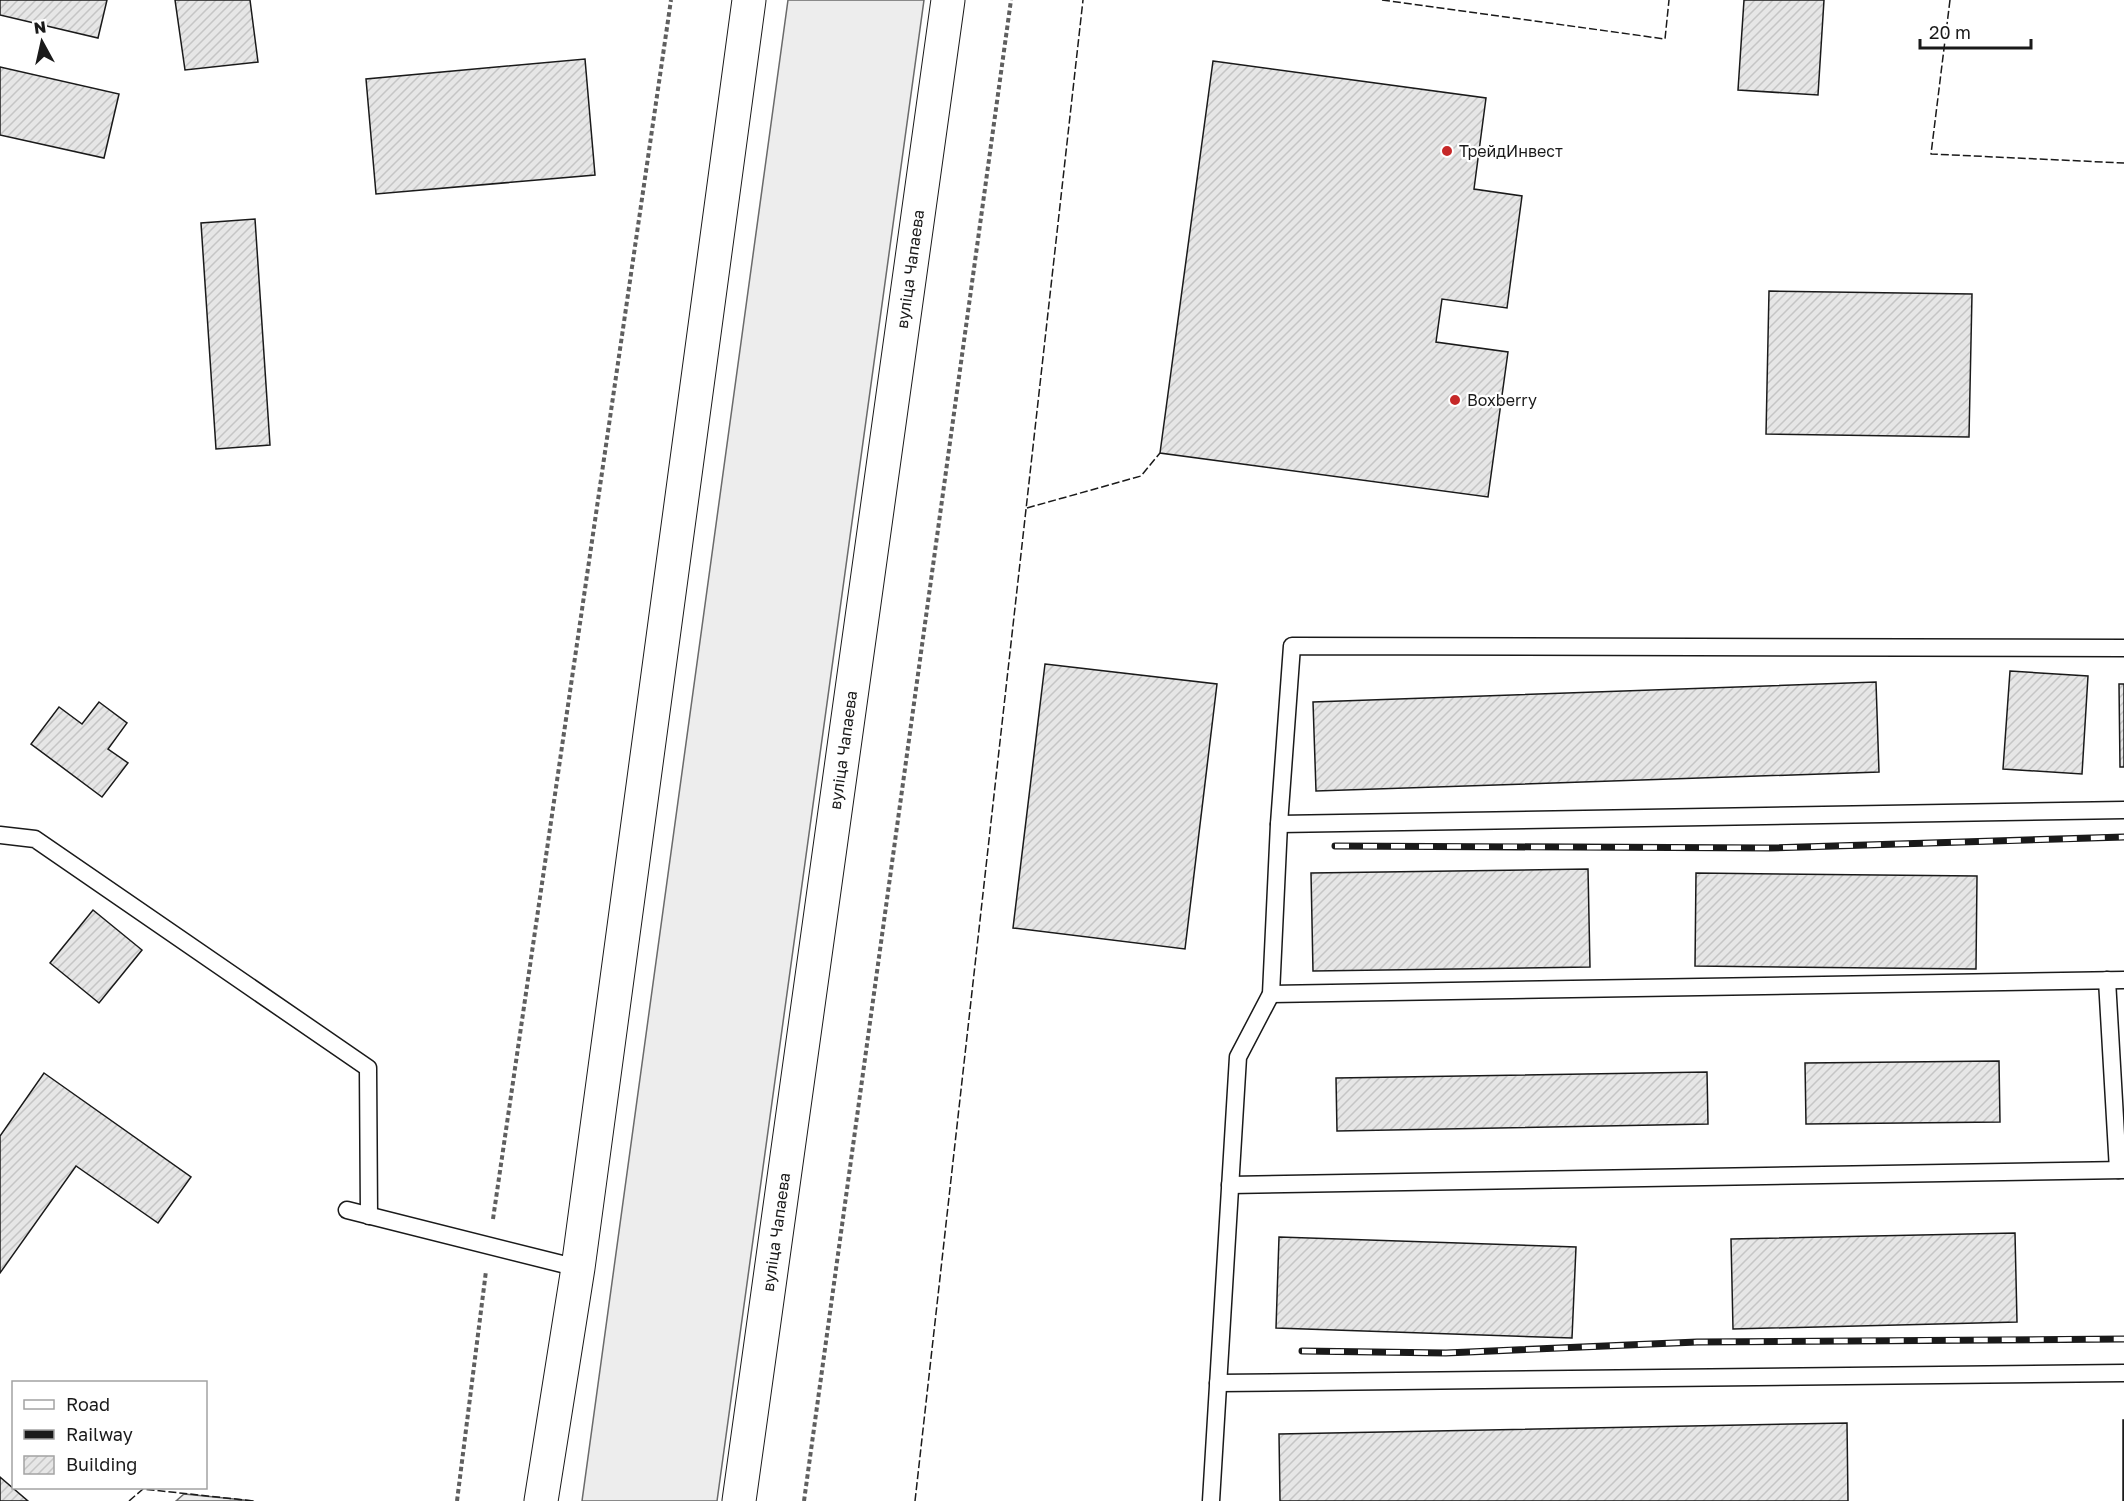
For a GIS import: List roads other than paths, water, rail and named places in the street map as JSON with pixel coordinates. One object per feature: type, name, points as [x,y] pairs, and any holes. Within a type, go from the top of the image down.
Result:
[{"type":"main road","points":[[541,1501],[578,1268],[749,0]]},
{"type":"main road","name":"вуліца Чапаева","points":[[739,1501],[948,0]]},
{"type":"lane","points":[[1211,1501],[1238,1057],[1271,994],[1279,824],[1292,646],[2124,648]]},
{"type":"lane","points":[[1279,824],[2124,810]]},
{"type":"lane","points":[[0,835],[35,839],[368,1068],[369,1216]]},
{"type":"lane","points":[[1230,1185],[2121,1170],[2106,980]]},
{"type":"lane","points":[[1271,994],[2124,980]]},
{"type":"lane","points":[[347,1210],[578,1268]]},
{"type":"lane","points":[[1218,1383],[2124,1373]]},
{"type":"railway","points":[[1335,846],[1769,848],[2124,837]]},
{"type":"railway","points":[[1302,1351],[1446,1353],[1697,1342],[2124,1339]]},
{"type":"place","name":"ТрейдИнвест","points":[[1447,151]]},
{"type":"place","name":"Boxberry","points":[[1455,400]]}]
